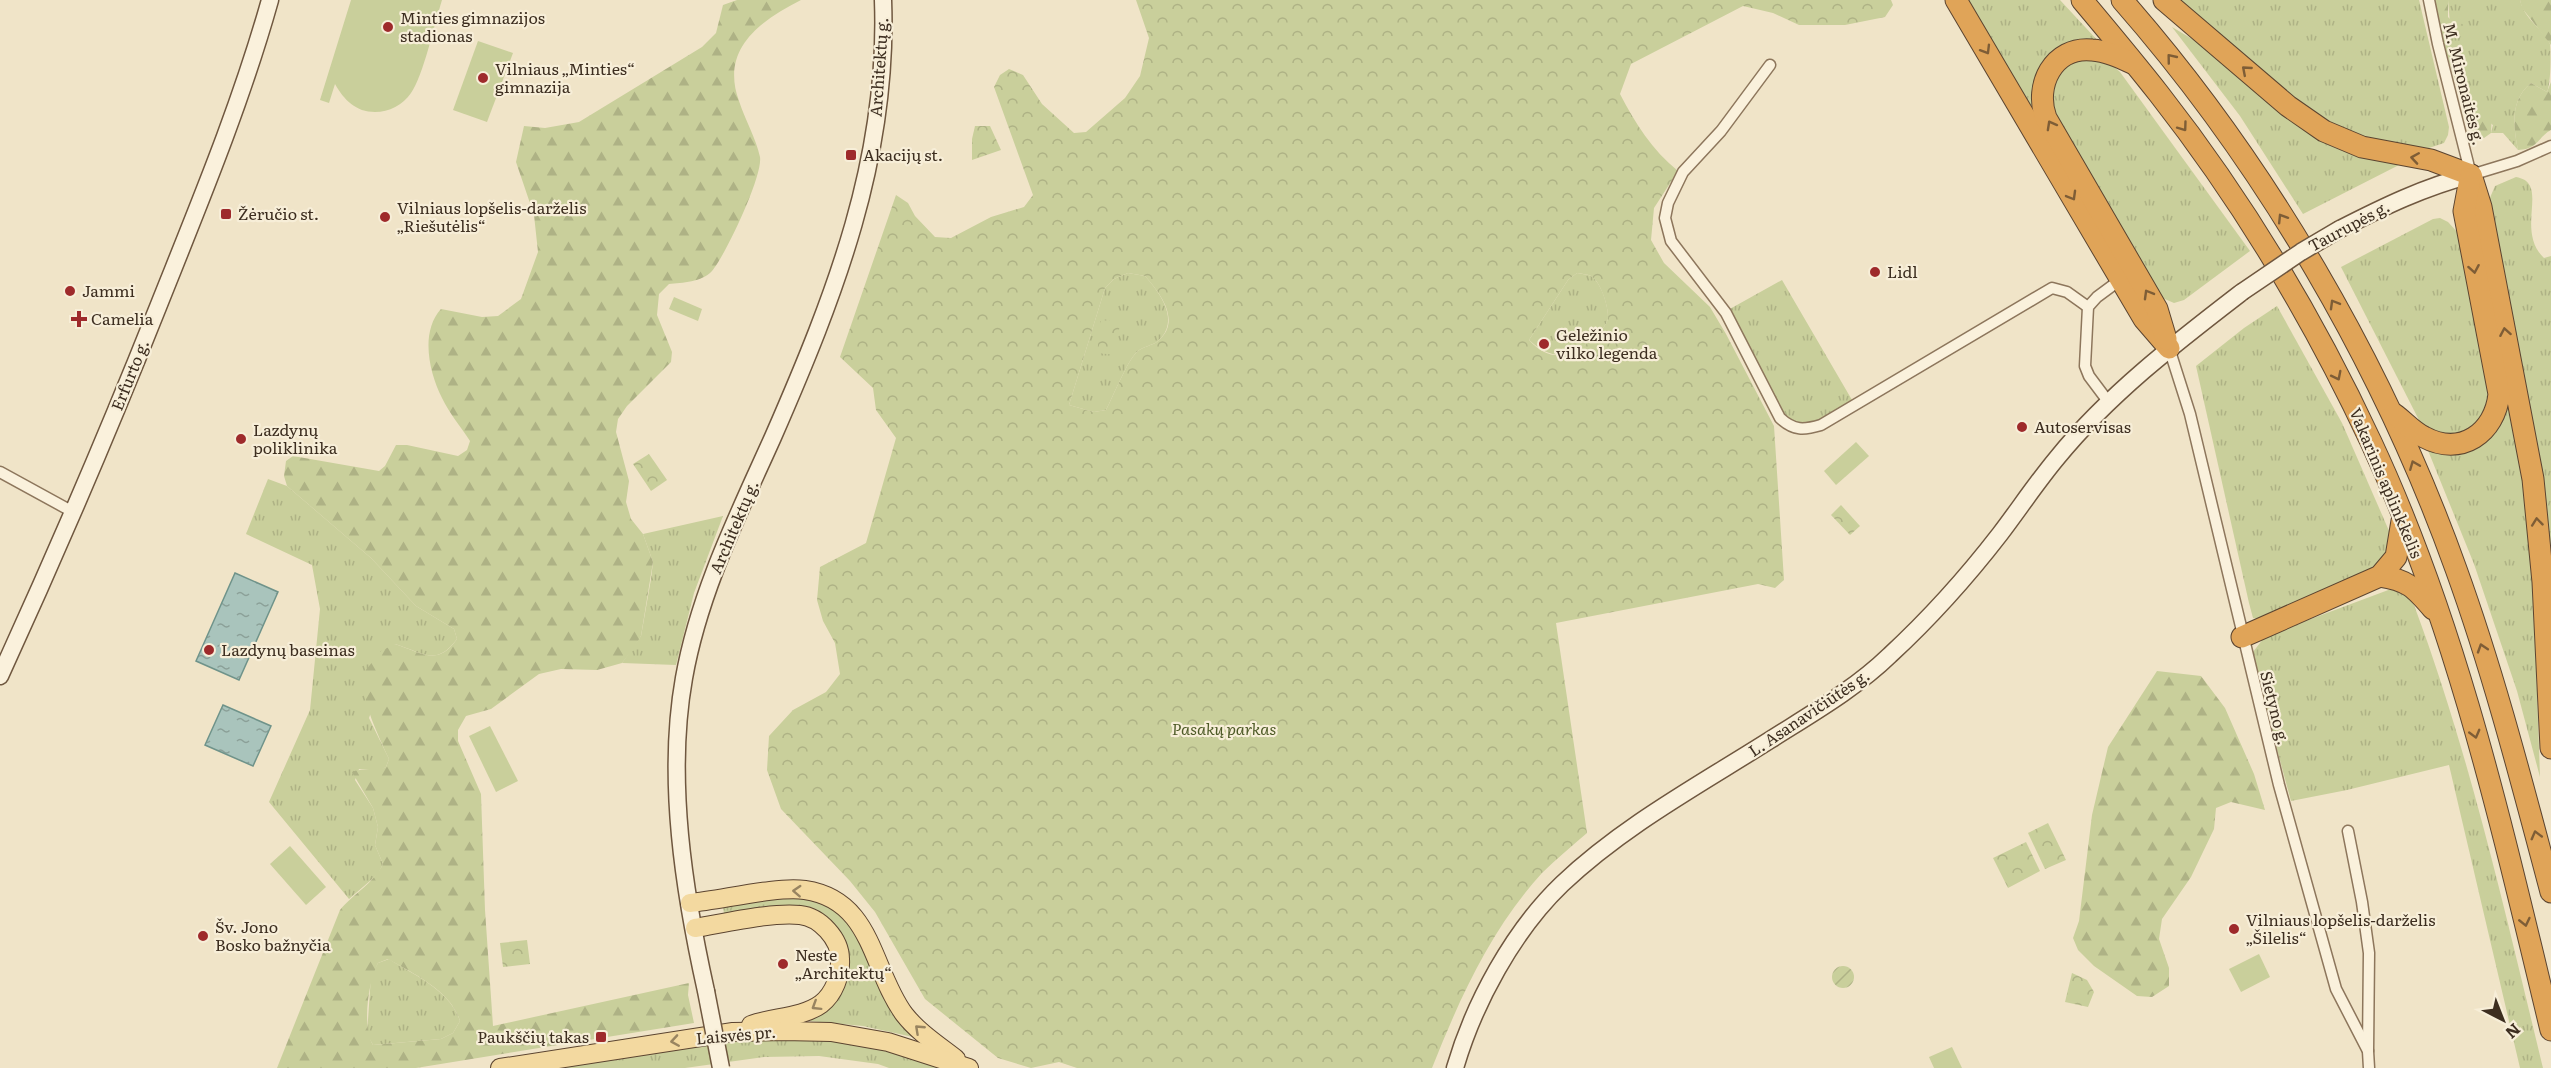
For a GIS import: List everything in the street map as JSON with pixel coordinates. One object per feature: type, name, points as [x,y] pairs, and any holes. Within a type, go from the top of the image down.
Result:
[{"type":"highway","points":[[1956,0],[2120,280],[2144,319],[2169,348]]},
{"type":"highway","name":"Vakarinis aplinkkelis","points":[[2082,0],[2160,95],[2261,242],[2311,324],[2371,442],[2440,617],[2518,891],[2551,1030]]},
{"type":"highway","name":"Vakarinis aplinkkelis","points":[[2122,0],[2179,68],[2239,149],[2313,267],[2391,411],[2460,579],[2501,703],[2551,892]]},
{"type":"highway","points":[[2164,0],[2288,106],[2324,131],[2362,147],[2431,160],[2471,175]]},
{"type":"highway","points":[[2134,64],[2109,53],[2091,50],[2070,53],[2061,58],[2047,73],[2041,92],[2046,118],[2157,309],[2169,348]]},
{"type":"highway","points":[[2391,411],[2423,437],[2452,444],[2473,438],[2482,432],[2494,417],[2499,394],[2464,211],[2471,175]]},
{"type":"highway","points":[[2471,175],[2481,207],[2533,478],[2544,582],[2551,748]]},
{"type":"highway","points":[[2242,637],[2380,576],[2396,557],[2402,516]]},
{"type":"highway","points":[[2380,576],[2399,578],[2413,586],[2440,617]]},
{"type":"main road","points":[[690,903],[785,890],[804,890],[835,901],[850,912],[860,925],[904,1013],[918,1029],[967,1067]]},
{"type":"main road","points":[[695,928],[786,915],[802,915],[821,924],[837,944],[840,969],[830,995],[821,1004],[809,1011],[764,1020],[733,1032]]},
{"type":"main road","name":"Laisvės pr.","points":[[500,1068],[733,1032],[831,1032],[888,1042],[967,1067]]},
{"type":"street","name":"Erfurto g.","points":[[0,676],[73,512],[205,193],[243,89],[270,0]]},
{"type":"street","name":"Architektų g.","points":[[721,1068],[690,903],[678,822],[679,724],[684,680],[694,631],[707,590],[809,354],[846,255],[872,146],[881,70],[883,0]]},
{"type":"street","name":"M. Mironaitės g.","points":[[2429,0],[2471,175]]},
{"type":"street","points":[[1770,65],[1721,131],[1683,172],[1668,203],[1665,218],[1671,241],[1726,313],[1780,418],[1787,424],[1798,430],[1821,425],[2052,288],[2067,292],[2088,307]]},
{"type":"street","name":"Taurupės g.","points":[[2169,348],[2242,292],[2340,229],[2421,190],[2517,161],[2551,146]]},
{"type":"street","points":[[2110,404],[2089,376],[2085,366],[2088,307],[2097,297],[2120,280]]},
{"type":"street","name":"L. Asanavičiūtės g.","points":[[1455,1068],[1474,1015],[1492,978],[1515,942],[1559,887],[1594,856],[1629,830],[1824,705],[1882,663],[1942,604],[1998,536],[2058,457],[2169,348]]},
{"type":"street","name":"Sietyno g.","points":[[2169,348],[2190,414],[2279,785],[2336,989],[2368,1051],[2369,1068]]},
{"type":"street","points":[[0,472],[73,512]]},
{"type":"street","points":[[2348,831],[2369,953],[2368,1051]]},
{"type":"green space","points":[[351,0],[442,0],[415,85],[404,101],[390,109],[380,112],[362,110],[347,100],[335,84],[329,103],[320,100]]},
{"type":"green space","points":[[737,0],[801,0],[758,27],[739,52],[735,66],[735,83],[739,101],[760,157],[756,181],[734,233],[712,271],[697,280],[669,284],[659,294],[657,315],[672,352],[671,362],[627,406],[618,419],[616,432],[629,481],[626,502],[631,519],[643,534],[653,562],[641,636],[622,663],[597,670],[561,669],[539,674],[491,709],[466,716],[458,730],[458,741],[481,794],[485,910],[493,1026],[689,983],[688,995],[694,1023],[416,1068],[277,1068],[340,910],[369,883],[383,864],[375,845],[378,827],[373,808],[352,772],[382,769],[386,767],[389,759],[368,708],[362,675],[381,651],[395,644],[422,654],[436,655],[450,648],[457,639],[454,629],[416,606],[371,558],[287,486],[284,476],[286,461],[293,456],[379,471],[385,466],[396,445],[407,445],[458,456],[467,450],[470,441],[445,404],[433,376],[429,352],[430,329],[441,309],[482,317],[498,316],[521,299],[538,252],[534,215],[516,162],[524,126],[545,128],[579,122],[702,47],[716,33],[723,5]],"holes":[[[388,959],[420,977],[449,1001],[460,1021],[453,1033],[441,1039],[373,1045],[367,1016],[371,981],[378,963]]]},
{"type":"green space","name":"Pasakų parkas","points":[[1136,0],[1891,0],[1893,5],[1885,17],[1845,25],[1799,25],[1773,13],[1743,6],[1631,64],[1620,94],[1645,136],[1678,171],[1654,208],[1651,240],[1664,263],[1710,307],[1774,426],[1784,580],[1775,588],[1758,584],[1556,623],[1587,833],[1542,873],[1507,918],[1465,991],[1432,1068],[1077,1068],[1059,1062],[1031,1068],[998,1058],[925,999],[875,912],[850,881],[781,809],[767,770],[769,736],[793,710],[826,692],[840,674],[835,643],[823,621],[817,600],[820,567],[866,543],[896,438],[876,410],[873,388],[840,357],[896,195],[908,203],[915,216],[935,237],[951,238],[991,217],[1024,207],[1033,195],[994,87],[1000,75],[1009,69],[1023,75],[1042,104],[1074,133],[1086,132],[1125,98],[1140,76],[1149,38]],"holes":[[[1128,273],[1145,276],[1162,299],[1168,316],[1165,333],[1158,341],[1139,350],[1133,357],[1106,410],[1094,412],[1069,405],[1105,288],[1114,279]],[[1577,273],[1586,274],[1595,279],[1606,302],[1608,319],[1602,329],[1586,345],[1570,353],[1553,355],[1537,348],[1529,340],[1568,280]]]},
{"type":"green space","points":[[1967,0],[2060,0],[2099,42],[2083,42],[2031,110]]},
{"type":"green space","points":[[2178,0],[2419,0],[2449,127],[2444,143],[2429,148],[2384,145],[2353,137],[2309,113]]},
{"type":"green space","points":[[2435,0],[2448,0],[2448,17],[2451,20],[2458,19],[2463,25],[2463,34],[2457,38],[2441,36]]},
{"type":"green space","points":[[2448,0],[2520,0],[2525,13],[2550,44],[2551,61],[2547,92],[2531,83],[2519,97],[2516,105],[2514,123],[2518,150],[2503,133],[2491,133],[2493,125],[2470,107],[2466,114],[2441,36],[2451,36]]},
{"type":"green space","points":[[2520,0],[2551,0],[2551,45],[2522,8]]},
{"type":"green space","points":[[2172,27],[2209,49],[2269,102],[2316,138],[2351,154],[2399,165],[2303,214],[2240,116]]},
{"type":"green space","points":[[478,41],[513,53],[487,122],[453,110]]},
{"type":"green space","points":[[2084,58],[2111,64],[2120,72],[2250,251],[2184,300],[2174,303],[2160,297],[2052,112],[2051,93],[2056,78],[2068,66]]},
{"type":"green space","points":[[2551,82],[2551,130],[2534,145],[2518,150],[2514,123],[2519,97],[2531,83],[2547,92]]},
{"type":"green space","points":[[2480,103],[2492,112],[2491,133],[2484,138],[2472,133],[2466,114],[2470,107]]},
{"type":"green space","points":[[975,126],[990,126],[1001,150],[972,160],[972,139]]},
{"type":"green space","points":[[2516,177],[2526,181],[2531,188],[2532,234],[2536,246],[2544,258],[2551,256],[2551,615],[2489,200],[2495,186]]},
{"type":"green space","points":[[2440,218],[2448,222],[2460,235],[2490,398],[2485,411],[2472,427],[2455,433],[2445,433],[2422,426],[2341,267],[2433,219]]},
{"type":"green space","points":[[1128,273],[1145,276],[1162,299],[1168,316],[1165,333],[1158,341],[1139,350],[1133,357],[1106,410],[1094,412],[1069,405],[1105,288],[1114,279]]},
{"type":"green space","points":[[1577,273],[1586,274],[1595,279],[1606,302],[1607,322],[1594,338],[1578,350],[1562,355],[1546,352],[1529,340],[1568,280]]},
{"type":"green space","points":[[1782,280],[1852,400],[1812,423],[1795,423],[1787,419],[1728,310]]},
{"type":"green space","points":[[674,297],[702,309],[698,321],[669,309]]},
{"type":"green space","points":[[2277,306],[2342,423],[2393,540],[2382,565],[2263,620],[2253,618],[2249,603],[2196,366],[2244,328]]},
{"type":"green space","points":[[1101,320],[1120,322],[1116,355],[1097,353]]},
{"type":"green space","points":[[2507,400],[2522,473],[2533,576],[2540,777],[2517,691],[2474,564],[2427,448],[2439,451]]},
{"type":"green space","points":[[1856,442],[1869,456],[1836,485],[1824,471]]},
{"type":"green space","points":[[649,454],[667,480],[651,491],[633,464]]},
{"type":"green space","points":[[268,479],[287,486],[371,558],[416,606],[454,629],[457,639],[443,653],[436,655],[422,654],[395,644],[369,718],[389,759],[386,767],[379,771],[359,769],[355,780],[373,808],[378,827],[375,845],[383,864],[378,874],[349,899],[269,802],[310,710],[320,609],[312,565],[246,534]]},
{"type":"green space","points":[[1841,505],[1860,526],[1850,535],[1831,515]]},
{"type":"green space","points":[[723,516],[694,593],[676,665],[622,663],[641,636],[651,579],[653,562],[643,534]]},
{"type":"green space","points":[[2391,589],[2408,597],[2414,605],[2434,662],[2485,834],[2543,1068],[2520,1068],[2449,765],[2291,801],[2254,664],[2253,652],[2263,639],[2276,632]]},
{"type":"green space","points":[[2157,671],[2201,676],[2225,708],[2254,774],[2265,810],[2231,802],[2216,808],[2214,829],[2191,877],[2162,919],[2159,939],[2169,968],[2169,986],[2152,997],[2137,996],[2094,966],[2078,950],[2073,938],[2079,921],[2092,815],[2108,747]]},
{"type":"green space","points":[[490,726],[518,781],[496,792],[469,736]]},
{"type":"green space","points":[[2048,823],[2066,860],[2045,869],[2028,833]]},
{"type":"green space","points":[[2026,842],[2040,871],[2008,888],[1993,858]]},
{"type":"green space","points":[[290,846],[326,887],[306,905],[270,864]]},
{"type":"green space","points":[[785,897],[806,898],[823,904],[849,925],[860,940],[913,1037],[863,1026],[810,1021],[816,1013],[840,994],[847,978],[849,965],[803,907],[777,907],[724,914],[723,907]]},
{"type":"green space","points":[[527,940],[530,964],[503,967],[500,943]]},
{"type":"green space","points":[[2259,954],[2270,977],[2241,992],[2229,969]]},
{"type":"green space","points":[[389,959],[420,977],[448,1000],[460,1021],[453,1033],[441,1039],[373,1045],[367,1034],[371,976],[378,963]]},
{"type":"green space","points":[[1843,966],[1851,969],[1854,977],[1851,985],[1843,988],[1835,985],[1832,977],[1835,969]]},
{"type":"green space","points":[[2072,973],[2087,980],[2094,992],[2088,1007],[2065,1002]]},
{"type":"green space","points":[[805,1036],[864,1043],[951,1068],[889,1068],[878,1064],[819,1056],[764,1057],[685,1068],[555,1068],[739,1041]]},
{"type":"green space","points":[[1952,1047],[1962,1068],[1934,1068],[1929,1057]]},
{"type":"water","points":[[235,573],[278,592],[239,680],[196,661]]},
{"type":"water","points":[[223,705],[271,726],[253,766],[205,745]]},
{"type":"place","name":"Minties gimnazijos stadionas","points":[[388,27]]},
{"type":"place","name":"Vilniaus „Minties“ gimnazija","points":[[483,78]]},
{"type":"place","name":"Akacijų st.","points":[[851,155]]},
{"type":"place","name":"Žėručio st.","points":[[226,214]]},
{"type":"place","name":"Vilniaus lopšelis-darželis „Riešutėlis“","points":[[385,217]]},
{"type":"place","name":"Lidl","points":[[1875,272]]},
{"type":"place","name":"Jammi","points":[[70,291]]},
{"type":"place","name":"Camelia","points":[[79,319]]},
{"type":"place","name":"Geležinio vilko legenda","points":[[1544,344]]},
{"type":"place","name":"Autoservisas","points":[[2022,427]]},
{"type":"place","name":"Lazdynų poliklinika","points":[[241,439]]},
{"type":"place","name":"Lazdynų baseinas","points":[[209,650]]},
{"type":"place","name":"Vilniaus lopšelis-darželis „Šilelis“","points":[[2234,929]]},
{"type":"place","name":"Šv. Jono Bosko bažnyčia","points":[[203,936]]},
{"type":"place","name":"Neste „Architektų“","points":[[783,964]]},
{"type":"place","name":"Paukščių takas","points":[[601,1037]]}]
